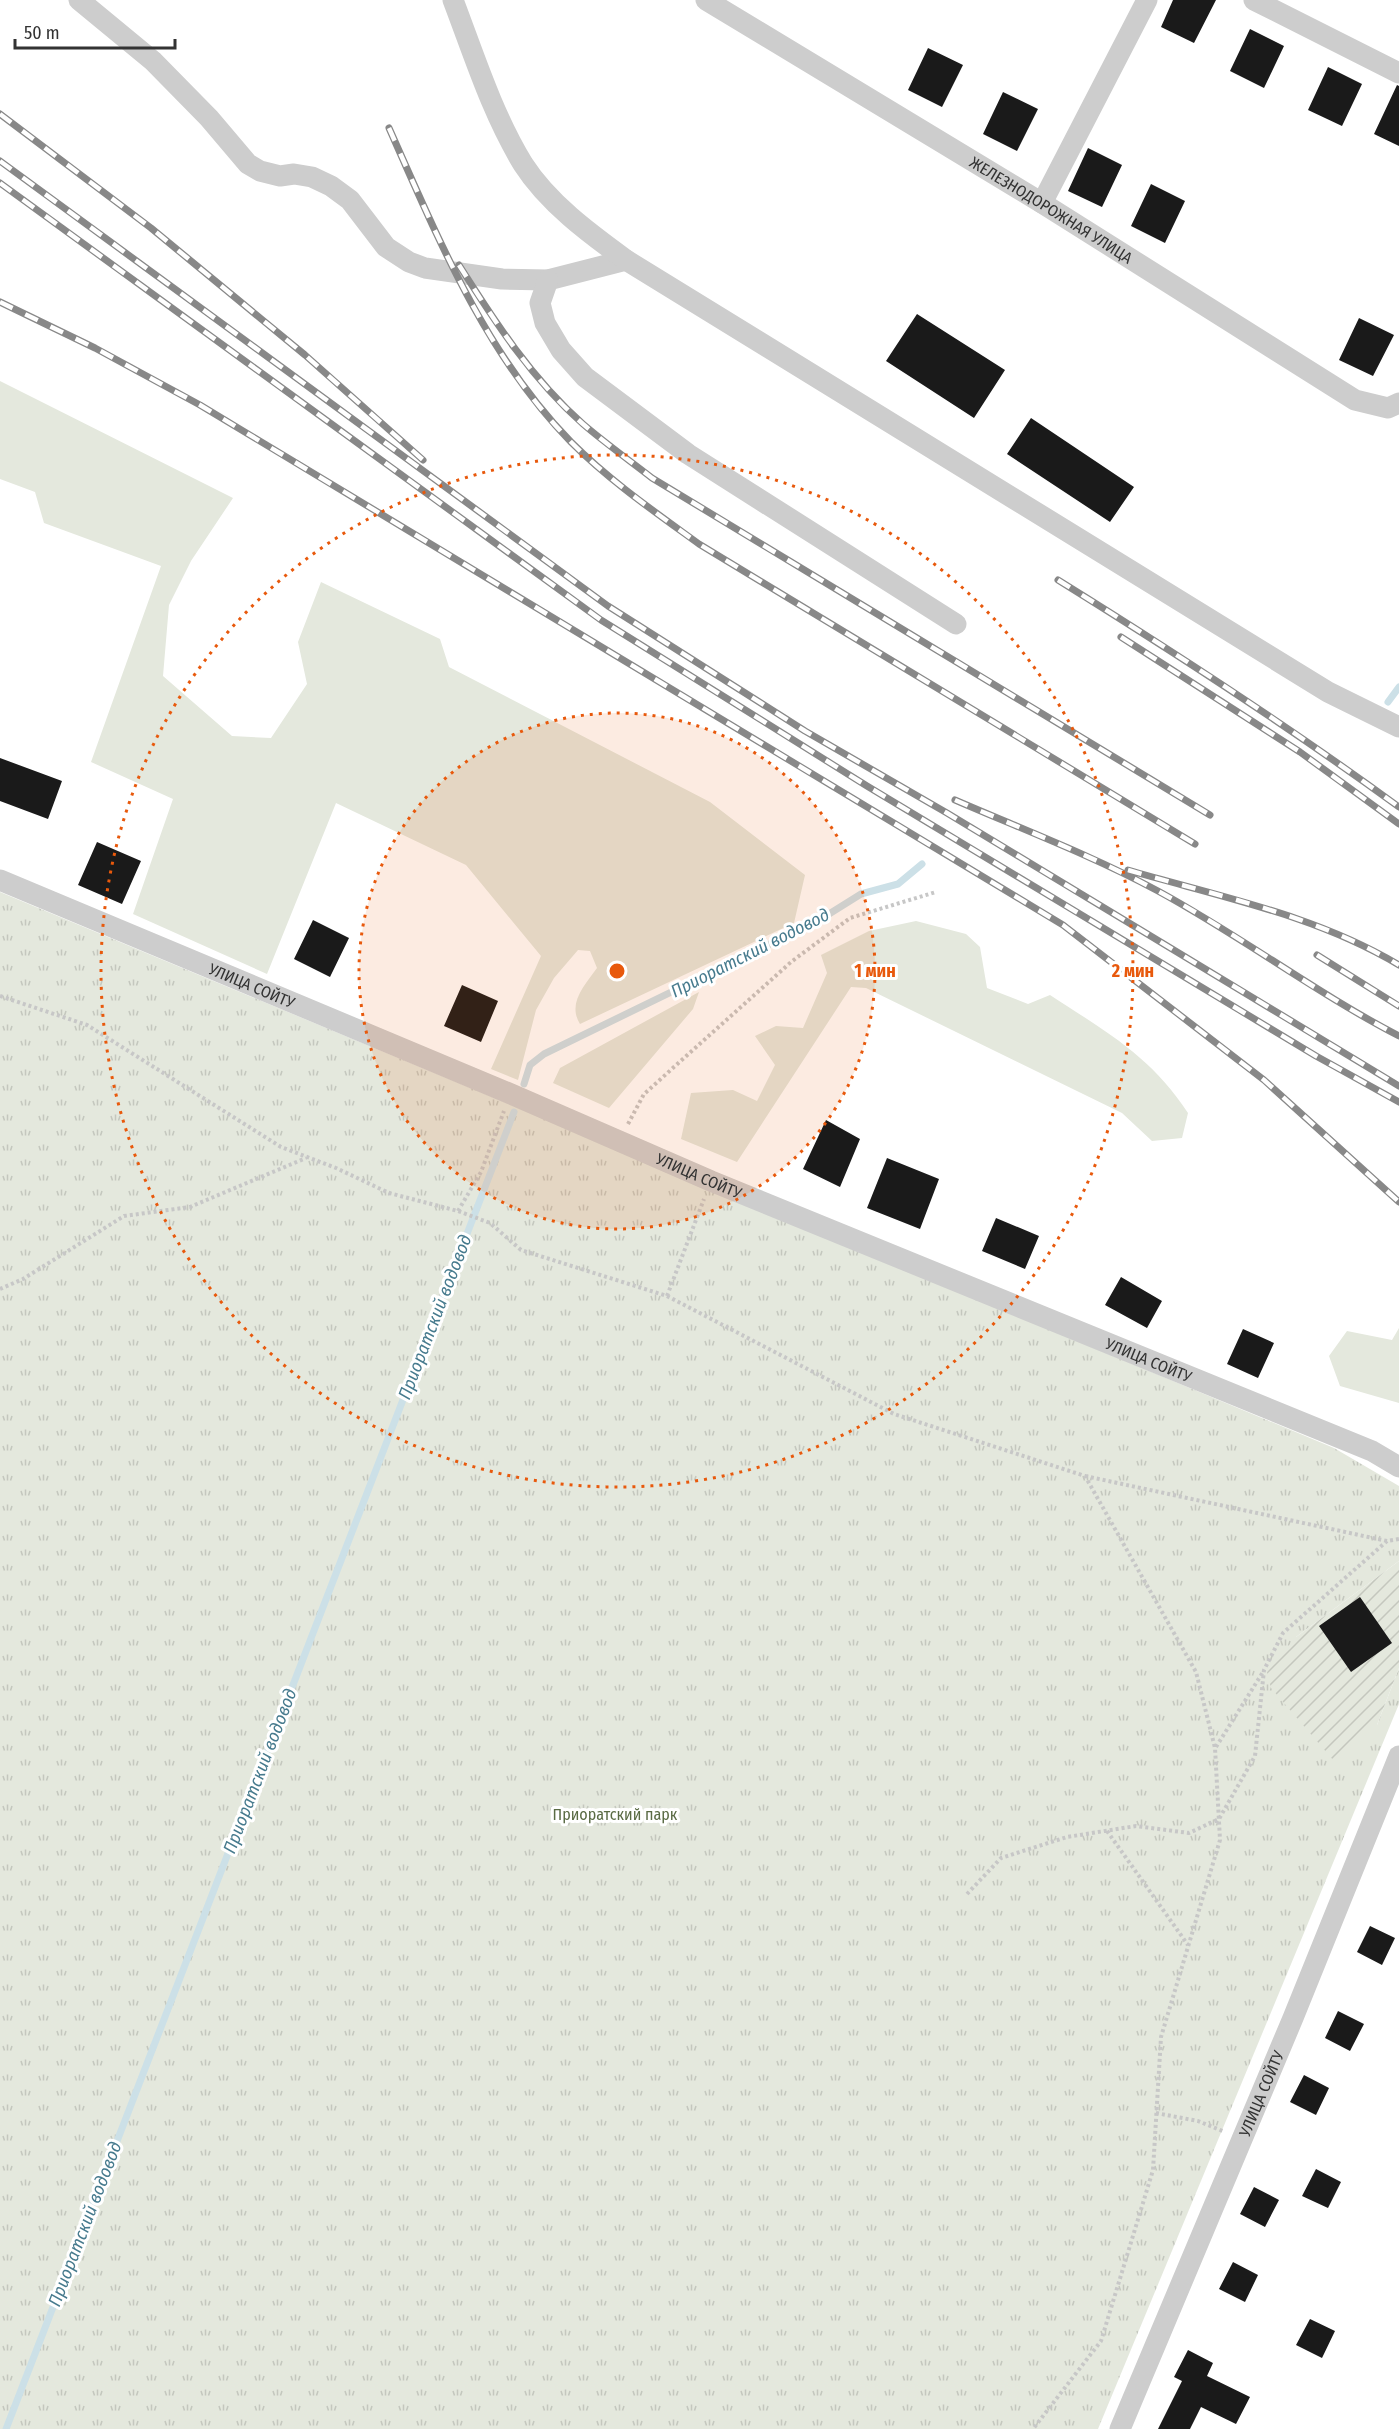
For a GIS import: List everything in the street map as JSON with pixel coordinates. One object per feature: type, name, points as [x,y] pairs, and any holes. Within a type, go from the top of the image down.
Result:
[{"type":"street","points":[[79,0],[153,61],[209,118],[248,164],[260,171],[280,176],[312,177],[331,186],[350,200],[386,248],[409,262],[425,268],[502,279],[548,280],[626,260]]},
{"type":"street","points":[[453,0],[493,106],[524,165],[573,221],[626,260],[1318,685],[1399,727]]},
{"type":"street","name":"ЖЕЛЕЗНОДОРОЖНАЯ УЛИЦА","points":[[706,0],[1042,202],[1355,399],[1388,408],[1399,403]]},
{"type":"street","points":[[1042,202],[1147,0]]},
{"type":"street","points":[[1254,0],[1399,73]]},
{"type":"street","points":[[548,280],[540,303],[545,323],[561,350],[585,377],[688,454],[956,624]]},
{"type":"street","name":"УЛИЦА СОЙТУ","points":[[0,880],[511,1094],[711,1181],[1372,1451],[1399,1467]]},
{"type":"street","name":"УЛИЦА СОЙТУ","points":[[1120,2429],[1399,1756]]},
{"type":"path","points":[[619,1141],[644,1094],[791,962],[850,918],[936,892]]},
{"type":"path","points":[[0,996],[87,1025],[281,1148],[389,1193],[458,1211],[490,1223],[521,1250],[667,1296],[894,1414],[1085,1476],[1387,1541],[1399,1539]]},
{"type":"path","points":[[458,1211],[482,1172],[511,1094]]},
{"type":"path","points":[[0,1289],[23,1280],[124,1216],[190,1207],[307,1158]]},
{"type":"path","points":[[667,1296],[711,1181]]},
{"type":"path","points":[[1033,2429],[1101,2340],[1153,2170],[1161,2037],[1220,1839],[1215,1748],[1197,1672],[1085,1476]]},
{"type":"path","points":[[1215,1748],[1264,1670],[1283,1633],[1387,1541]]},
{"type":"path","points":[[967,1894],[1001,1858],[1067,1837],[1136,1826],[1189,1833],[1219,1819],[1255,1756],[1264,1670]]},
{"type":"path","points":[[1107,1831],[1188,1945]]},
{"type":"path","points":[[1156,2113],[1197,2121],[1242,2139]]},
{"type":"green space","points":[[0,381],[233,498],[191,561],[169,605],[163,676],[232,736],[271,738],[307,684],[298,642],[321,582],[440,639],[449,667],[710,802],[805,875],[794,923],[580,1024],[575,1009],[579,994],[597,968],[590,951],[578,950],[554,978],[536,1010],[518,1080],[491,1069],[541,956],[466,865],[336,803],[267,974],[133,914],[173,799],[91,762],[161,566],[44,523],[35,492],[0,479]]},
{"type":"green space","name":"Приоратский парк","points":[[0,892],[1334,1448],[1399,1486],[1399,1561],[1296,1637],[1377,1725],[1399,1668],[1399,1704],[1098,2429],[0,2429]]},
{"type":"green space","points":[[916,921],[966,934],[980,947],[987,988],[1028,1004],[1050,995],[1126,1046],[1159,1076],[1188,1113],[1182,1138],[1152,1141],[1122,1113],[866,988],[851,987],[737,1162],[681,1139],[691,1093],[733,1090],[757,1101],[775,1065],[755,1036],[776,1026],[803,1028],[827,973],[821,955],[869,931]]},
{"type":"green space","points":[[699,992],[693,1009],[609,1108],[553,1083],[560,1068]]},
{"type":"green space","points":[[1399,1328],[1399,1403],[1340,1386],[1329,1356],[1347,1331],[1392,1340]]},
{"type":"green space","points":[[1399,1561],[1399,1668],[1377,1725],[1334,1761],[1271,1688],[1267,1672],[1296,1637]]},
{"type":"building","points":[[1173,0],[1216,0],[1194,43],[1161,27]]},
{"type":"building","points":[[1250,29],[1284,46],[1264,88],[1230,71]]},
{"type":"building","points":[[928,48],[963,65],[942,107],[908,90]]},
{"type":"building","points":[[1328,67],[1362,84],[1342,126],[1308,110]]},
{"type":"building","points":[[1397,85],[1399,86],[1399,146],[1374,134]]},
{"type":"building","points":[[1003,92],[1038,109],[1017,151],[983,134]]},
{"type":"building","points":[[1088,148],[1122,165],[1102,207],[1068,191]]},
{"type":"building","points":[[1151,184],[1185,201],[1165,243],[1131,226]]},
{"type":"building","points":[[917,314],[1005,370],[974,418],[886,361]]},
{"type":"building","points":[[1359,318],[1394,335],[1373,376],[1339,360]]},
{"type":"building","points":[[1031,418],[1134,487],[1110,522],[1007,454]]},
{"type":"building","points":[[0,758],[62,781],[48,819],[0,801]]},
{"type":"building","points":[[97,842],[141,861],[122,904],[78,885]]},
{"type":"building","points":[[313,920],[349,938],[330,977],[294,959]]},
{"type":"building","points":[[462,985],[498,1001],[481,1042],[444,1026]]},
{"type":"building","points":[[826,1120],[860,1139],[840,1187],[803,1169]]},
{"type":"building","points":[[887,1158],[939,1179],[920,1229],[867,1208]]},
{"type":"building","points":[[996,1218],[1039,1236],[1025,1269],[982,1251]]},
{"type":"building","points":[[1121,1277],[1162,1301],[1147,1328],[1105,1305]]},
{"type":"building","points":[[1243,1329],[1274,1343],[1258,1378],[1227,1364]]},
{"type":"building","points":[[1360,1597],[1392,1643],[1351,1672],[1319,1626]]},
{"type":"building","points":[[1370,1926],[1395,1938],[1382,1965],[1357,1952]]},
{"type":"building","points":[[1338,2011],[1364,2024],[1350,2051],[1325,2038]]},
{"type":"building","points":[[1304,2075],[1329,2088],[1316,2115],[1290,2102]]},
{"type":"building","points":[[1316,2169],[1341,2182],[1328,2208],[1302,2196]]},
{"type":"building","points":[[1254,2187],[1279,2200],[1265,2227],[1240,2214]]},
{"type":"building","points":[[1233,2262],[1258,2275],[1245,2302],[1219,2289]]},
{"type":"building","points":[[1310,2319],[1335,2331],[1322,2358],[1296,2345]]},
{"type":"building","points":[[1188,2350],[1213,2363],[1207,2376],[1250,2397],[1236,2424],[1201,2407],[1190,2429],[1158,2429],[1182,2381],[1174,2377]]},
{"type":"waterway","name":"Приоратский водовод","points":[[1388,702],[1399,687]]},
{"type":"waterway","name":"Приоратский водовод","points":[[524,1084],[530,1065],[544,1054],[821,919],[861,894],[898,884],[922,864]]},
{"type":"waterway","name":"Приоратский водовод","points":[[6,2429],[514,1112]]},
{"type":"railway","points":[[0,114],[151,228],[305,355],[423,460]]},
{"type":"railway","points":[[389,128],[445,252],[489,333],[540,408],[601,470],[699,544],[1195,844]]},
{"type":"railway","points":[[0,161],[608,606],[805,731],[947,813],[1399,1086]]},
{"type":"railway","points":[[0,183],[601,620],[867,786],[1316,1056],[1399,1102]]},
{"type":"railway","points":[[459,265],[501,328],[547,388],[583,424],[652,478],[1210,815]]},
{"type":"railway","points":[[0,302],[95,348],[200,405],[1063,925],[1264,1080],[1399,1202]]},
{"type":"railway","points":[[1058,580],[1230,690],[1399,807]]},
{"type":"railway","points":[[1121,637],[1300,752],[1399,824]]},
{"type":"railway","points":[[955,800],[1083,854],[1158,891],[1189,908],[1338,1002],[1399,1036]]},
{"type":"railway","points":[[1128,870],[1301,920],[1367,948],[1399,965]]},
{"type":"railway","points":[[1317,955],[1399,1006]]}]
